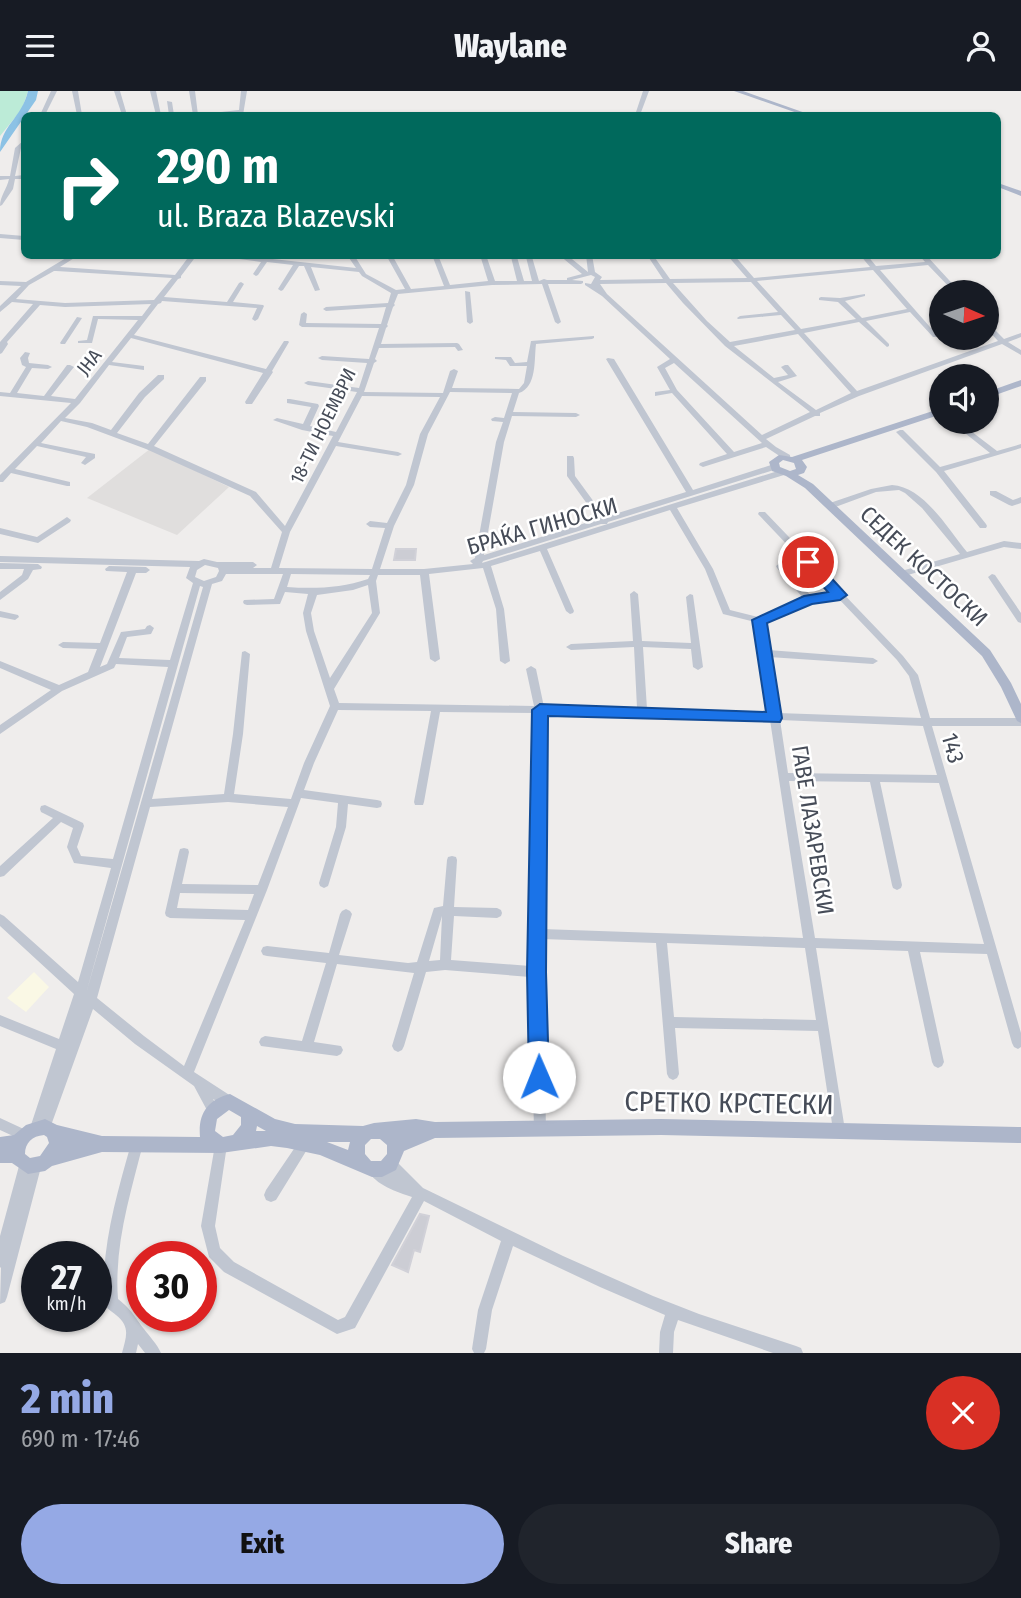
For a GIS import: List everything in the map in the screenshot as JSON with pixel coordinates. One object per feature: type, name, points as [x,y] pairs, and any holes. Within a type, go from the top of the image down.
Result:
[{"type":"main road","points":[[737,91],[799,112]]},
{"type":"main road","points":[[1001,186],[1018,193]]},
{"type":"main road","points":[[999,391],[1021,383]]},
{"type":"main road","points":[[999,398],[1021,391]]},
{"type":"main road","name":"БРАЌА ГИНОСКИ","points":[[785,462],[929,415]]},
{"type":"main road","name":"БРАЌА ГИНОСКИ","points":[[785,462],[929,422]]},
{"type":"main road","name":"СЕДЕК КОСТОСКИ","points":[[785,462],[986,653],[997,668],[1021,720]]},
{"type":"main road","points":[[0,1145],[227,1145],[260,1139],[326,1148],[368,1168],[389,1164],[396,1146],[392,1136],[383,1131],[366,1134],[287,1130],[230,1102],[181,1144]]},
{"type":"main road","points":[[227,1145],[244,1137],[249,1128],[249,1112]]},
{"type":"main road","points":[[210,1117],[207,1135],[227,1145]]},
{"type":"main road","name":"СРЕТКО КРСТЕСКИ","points":[[383,1131],[416,1127],[435,1130],[661,1127],[1021,1135]]},
{"type":"main road","points":[[396,1146],[435,1130]]},
{"type":"main road","points":[[366,1134],[358,1143],[357,1153],[368,1168]]},
{"type":"main road","points":[[30,1147],[102,1144]]},
{"type":"street","points":[[44,112],[54,91]]},
{"type":"street","points":[[75,91],[79,112]]},
{"type":"street","points":[[117,91],[124,112]]},
{"type":"street","points":[[153,91],[158,112]]},
{"type":"street","points":[[192,91],[196,112]]},
{"type":"street","points":[[241,112],[244,91]]},
{"type":"street","points":[[638,112],[646,91]]},
{"type":"street","points":[[169,102],[171,112]]},
{"type":"street","points":[[0,204],[12,177],[13,162],[21,144]]},
{"type":"street","points":[[2,178],[21,177]]},
{"type":"street","points":[[0,236],[21,238]]},
{"type":"street","points":[[0,310],[27,284],[70,259]]},
{"type":"street","name":"ЈНА","points":[[5,475],[78,401],[191,259]]},
{"type":"street","points":[[255,259],[359,270],[396,292],[447,286],[467,288],[492,283],[587,278],[667,282],[750,280],[930,263]]},
{"type":"street","points":[[352,259],[359,270]]},
{"type":"street","points":[[391,259],[409,290]]},
{"type":"street","points":[[437,259],[447,286]]},
{"type":"street","points":[[484,259],[492,283]]},
{"type":"street","points":[[514,259],[521,282]]},
{"type":"street","points":[[530,259],[536,282]]},
{"type":"street","points":[[566,259],[785,462]]},
{"type":"street","points":[[587,278],[589,259]]},
{"type":"street","points":[[653,259],[681,301],[727,345],[817,414]]},
{"type":"street","points":[[733,259],[856,394]]},
{"type":"street","points":[[866,259],[929,328]]},
{"type":"street","points":[[926,259],[946,280]]},
{"type":"street","points":[[256,274],[265,260]]},
{"type":"street","points":[[281,289],[297,264]]},
{"type":"street","points":[[307,265],[317,290]]},
{"type":"street","points":[[56,269],[179,277]]},
{"type":"street","points":[[544,281],[558,321]]},
{"type":"street","points":[[0,283],[27,284]]},
{"type":"street","points":[[229,304],[241,284]]},
{"type":"street","points":[[467,288],[470,321]]},
{"type":"street","name":"18-ТИ НОЕМВРИ","points":[[275,568],[286,532],[361,392],[396,292]]},
{"type":"street","points":[[821,299],[840,300],[863,295]]},
{"type":"street","points":[[10,300],[37,304],[160,300],[261,306],[255,319]]},
{"type":"street","points":[[840,300],[887,345]]},
{"type":"street","points":[[0,352],[2,341],[37,304]]},
{"type":"street","points":[[240,316],[249,305]]},
{"type":"street","points":[[326,309],[392,305]]},
{"type":"street","points":[[727,345],[913,310]]},
{"type":"street","points":[[740,318],[782,313]]},
{"type":"street","points":[[304,314],[302,325],[385,326]]},
{"type":"street","points":[[80,342],[90,342],[95,317],[145,318]]},
{"type":"street","points":[[63,343],[79,318]]},
{"type":"street","points":[[73,329],[93,328]]},
{"type":"street","points":[[761,438],[856,394],[1021,335]]},
{"type":"street","points":[[130,336],[269,372]]},
{"type":"street","points":[[308,383],[361,392],[522,391],[528,384],[533,342],[592,337]]},
{"type":"street","points":[[999,338],[1021,353]]},
{"type":"street","points":[[249,402],[286,342]]},
{"type":"street","points":[[379,346],[457,345],[460,350]]},
{"type":"street","points":[[27,353],[24,361],[30,366],[48,367]]},
{"type":"street","points":[[323,358],[373,361]]},
{"type":"street","points":[[497,358],[509,358],[512,365],[531,364]]},
{"type":"street","points":[[610,359],[691,494]]},
{"type":"street","points":[[674,360],[661,367],[674,391],[732,455]]},
{"type":"street","points":[[108,363],[141,367]]},
{"type":"street","points":[[12,394],[30,366]]},
{"type":"street","points":[[772,381],[793,376],[785,366]]},
{"type":"street","points":[[47,397],[70,367]]},
{"type":"street","points":[[330,687],[376,613],[375,573],[390,526],[410,485],[424,434],[446,393],[454,371]]},
{"type":"street","points":[[113,433],[142,395],[161,377]]},
{"type":"street","points":[[149,447],[203,379]]},
{"type":"street","points":[[505,661],[500,608],[481,564],[508,417],[516,391]]},
{"type":"street","points":[[658,394],[674,391]]},
{"type":"street","points":[[0,394],[78,401]]},
{"type":"street","points":[[290,401],[316,406],[305,428]]},
{"type":"street","points":[[495,419],[576,415]]},
{"type":"street","points":[[61,419],[113,433],[149,447],[253,494],[286,532]]},
{"type":"street","points":[[276,420],[336,440],[398,454]]},
{"type":"street","points":[[900,432],[939,470],[982,526]]},
{"type":"street","points":[[970,434],[995,453]]},
{"type":"street","points":[[37,444],[92,456],[85,463]]},
{"type":"street","points":[[939,470],[1021,446]]},
{"type":"street","points":[[703,465],[732,455],[785,462]]},
{"type":"street","points":[[570,459],[571,476],[604,522]]},
{"type":"street","name":"БРАЌА ГИНОСКИ","points":[[0,559],[199,564],[210,561],[221,568],[375,573],[481,564],[785,462]]},
{"type":"street","name":"БРАЌА ГИНОСКИ","points":[[275,568],[288,571],[375,573],[424,572],[481,564],[543,549],[672,507],[785,462]]},
{"type":"street","points":[[5,475],[67,484]]},
{"type":"street","points":[[830,506],[889,488],[902,488],[918,499],[965,555]]},
{"type":"street","points":[[993,493],[1012,503],[1021,500]]},
{"type":"street","points":[[672,507],[709,569],[726,612],[759,620],[810,600],[840,595]]},
{"type":"street","name":"143","points":[[762,514],[912,675],[1018,1043]]},
{"type":"street","points":[[0,531],[38,540],[67,520]]},
{"type":"street","points":[[370,524],[390,526]]},
{"type":"street","points":[[901,574],[1004,544],[1021,546]]},
{"type":"street","points":[[543,549],[570,611]]},
{"type":"street","points":[[0,566],[191,570],[199,564]]},
{"type":"street","points":[[780,566],[810,600]]},
{"type":"street","points":[[0,597],[24,577],[30,567]]},
{"type":"street","points":[[191,570],[190,578],[203,583],[219,579],[221,568]]},
{"type":"street","points":[[92,675],[132,569]]},
{"type":"street","points":[[247,602],[276,602],[288,571]]},
{"type":"street","points":[[424,572],[435,659]]},
{"type":"street","points":[[282,589],[313,592],[353,587],[375,573]]},
{"type":"street","points":[[992,577],[1021,620]]},
{"type":"street","points":[[1,1255],[30,1147],[63,1045],[85,998],[117,864],[174,664],[203,583]]},
{"type":"street","points":[[0,1297],[30,1147],[85,998],[146,803],[203,583]]},
{"type":"street","points":[[187,1074],[262,890],[295,798],[335,706],[310,631],[307,613],[313,592]]},
{"type":"street","points":[[634,594],[642,712]]},
{"type":"street","points":[[691,597],[698,667]]},
{"type":"street","points":[[0,614],[15,617]]},
{"type":"street","name":"ГАВЕ ЛАЗАРЕВСКИ","points":[[759,620],[839,1130]]},
{"type":"street","points":[[0,730],[59,689],[111,666],[124,634],[141,634],[148,632],[150,628]]},
{"type":"street","points":[[571,647],[638,644],[696,646]]},
{"type":"street","points":[[63,645],[102,646]]},
{"type":"street","points":[[764,653],[873,661]]},
{"type":"street","points":[[228,798],[238,734],[245,654]]},
{"type":"street","points":[[113,661],[174,664]]},
{"type":"street","points":[[0,664],[59,689]]},
{"type":"street","points":[[531,669],[540,710],[539,933],[536,972],[540,1129]]},
{"type":"street","points":[[335,706],[642,712],[926,722],[1021,720]]},
{"type":"street","points":[[419,802],[436,709]]},
{"type":"street","points":[[784,777],[942,779]]},
{"type":"street","points":[[874,778],[897,885]]},
{"type":"street","points":[[146,803],[228,798],[295,798],[343,799],[377,804]]},
{"type":"street","points":[[324,883],[341,827],[343,799]]},
{"type":"street","points":[[46,809],[79,826],[72,847],[78,860],[117,864]]},
{"type":"street","points":[[0,873],[59,817]]},
{"type":"street","points":[[184,852],[170,913],[252,915]]},
{"type":"street","points":[[445,965],[452,860]]},
{"type":"street","points":[[175,888],[262,890]]},
{"type":"street","points":[[398,1046],[438,911],[497,913]]},
{"type":"street","points":[[306,1047],[346,914]]},
{"type":"street","points":[[0,919],[85,998],[199,1084],[230,1102]]},
{"type":"street","points":[[539,933],[991,949]]},
{"type":"street","points":[[661,939],[673,1074]]},
{"type":"street","points":[[913,946],[938,1062]]},
{"type":"street","points":[[267,951],[419,968],[445,965],[536,972]]},
{"type":"street","points":[[0,1020],[63,1045]]},
{"type":"street","points":[[668,1022],[823,1026]]},
{"type":"street","points":[[265,1042],[337,1050]]},
{"type":"street","points":[[199,1084],[210,1117]]},
{"type":"street","points":[[0,1124],[30,1147]]},
{"type":"street","points":[[126,1314],[111,1303],[110,1288],[119,1214],[137,1144]]},
{"type":"street","points":[[271,1195],[304,1144]]},
{"type":"street","points":[[227,1145],[208,1226],[214,1252],[229,1267],[337,1327],[350,1323],[421,1193]]},
{"type":"street","points":[[389,1164],[421,1193]]},
{"type":"street","points":[[368,1168],[396,1185],[421,1193],[509,1238],[673,1312],[728,1334],[796,1353]]},
{"type":"street","points":[[479,1349],[485,1310],[509,1238]]},
{"type":"street","points":[[666,1353],[667,1332],[673,1312]]},
{"type":"street","points":[[129,1353],[134,1332]]},
{"type":"street","points":[[137,1332],[154,1353]]},
{"type":"shaded area","points":[[150,449],[229,487],[177,535],[87,498]]},
{"type":"shaded area","points":[[34,972],[49,987],[26,1012],[7,998]]},
{"type":"green space","points":[[0,91],[28,91],[22,109],[0,136]]},
{"type":"water","points":[[28,91],[38,91],[36,100],[28,112],[21,112],[21,122],[0,152],[7,128]]},
{"type":"building","points":[[396,549],[416,549],[415,560],[394,560]]},
{"type":"building","points":[[420,1214],[429,1216],[420,1252],[414,1250],[408,1272],[392,1265]]},
{"type":"route","points":[[539,1077],[536,972],[539,933],[540,710],[775,718],[759,620],[810,600],[840,595],[808,562]]}]
